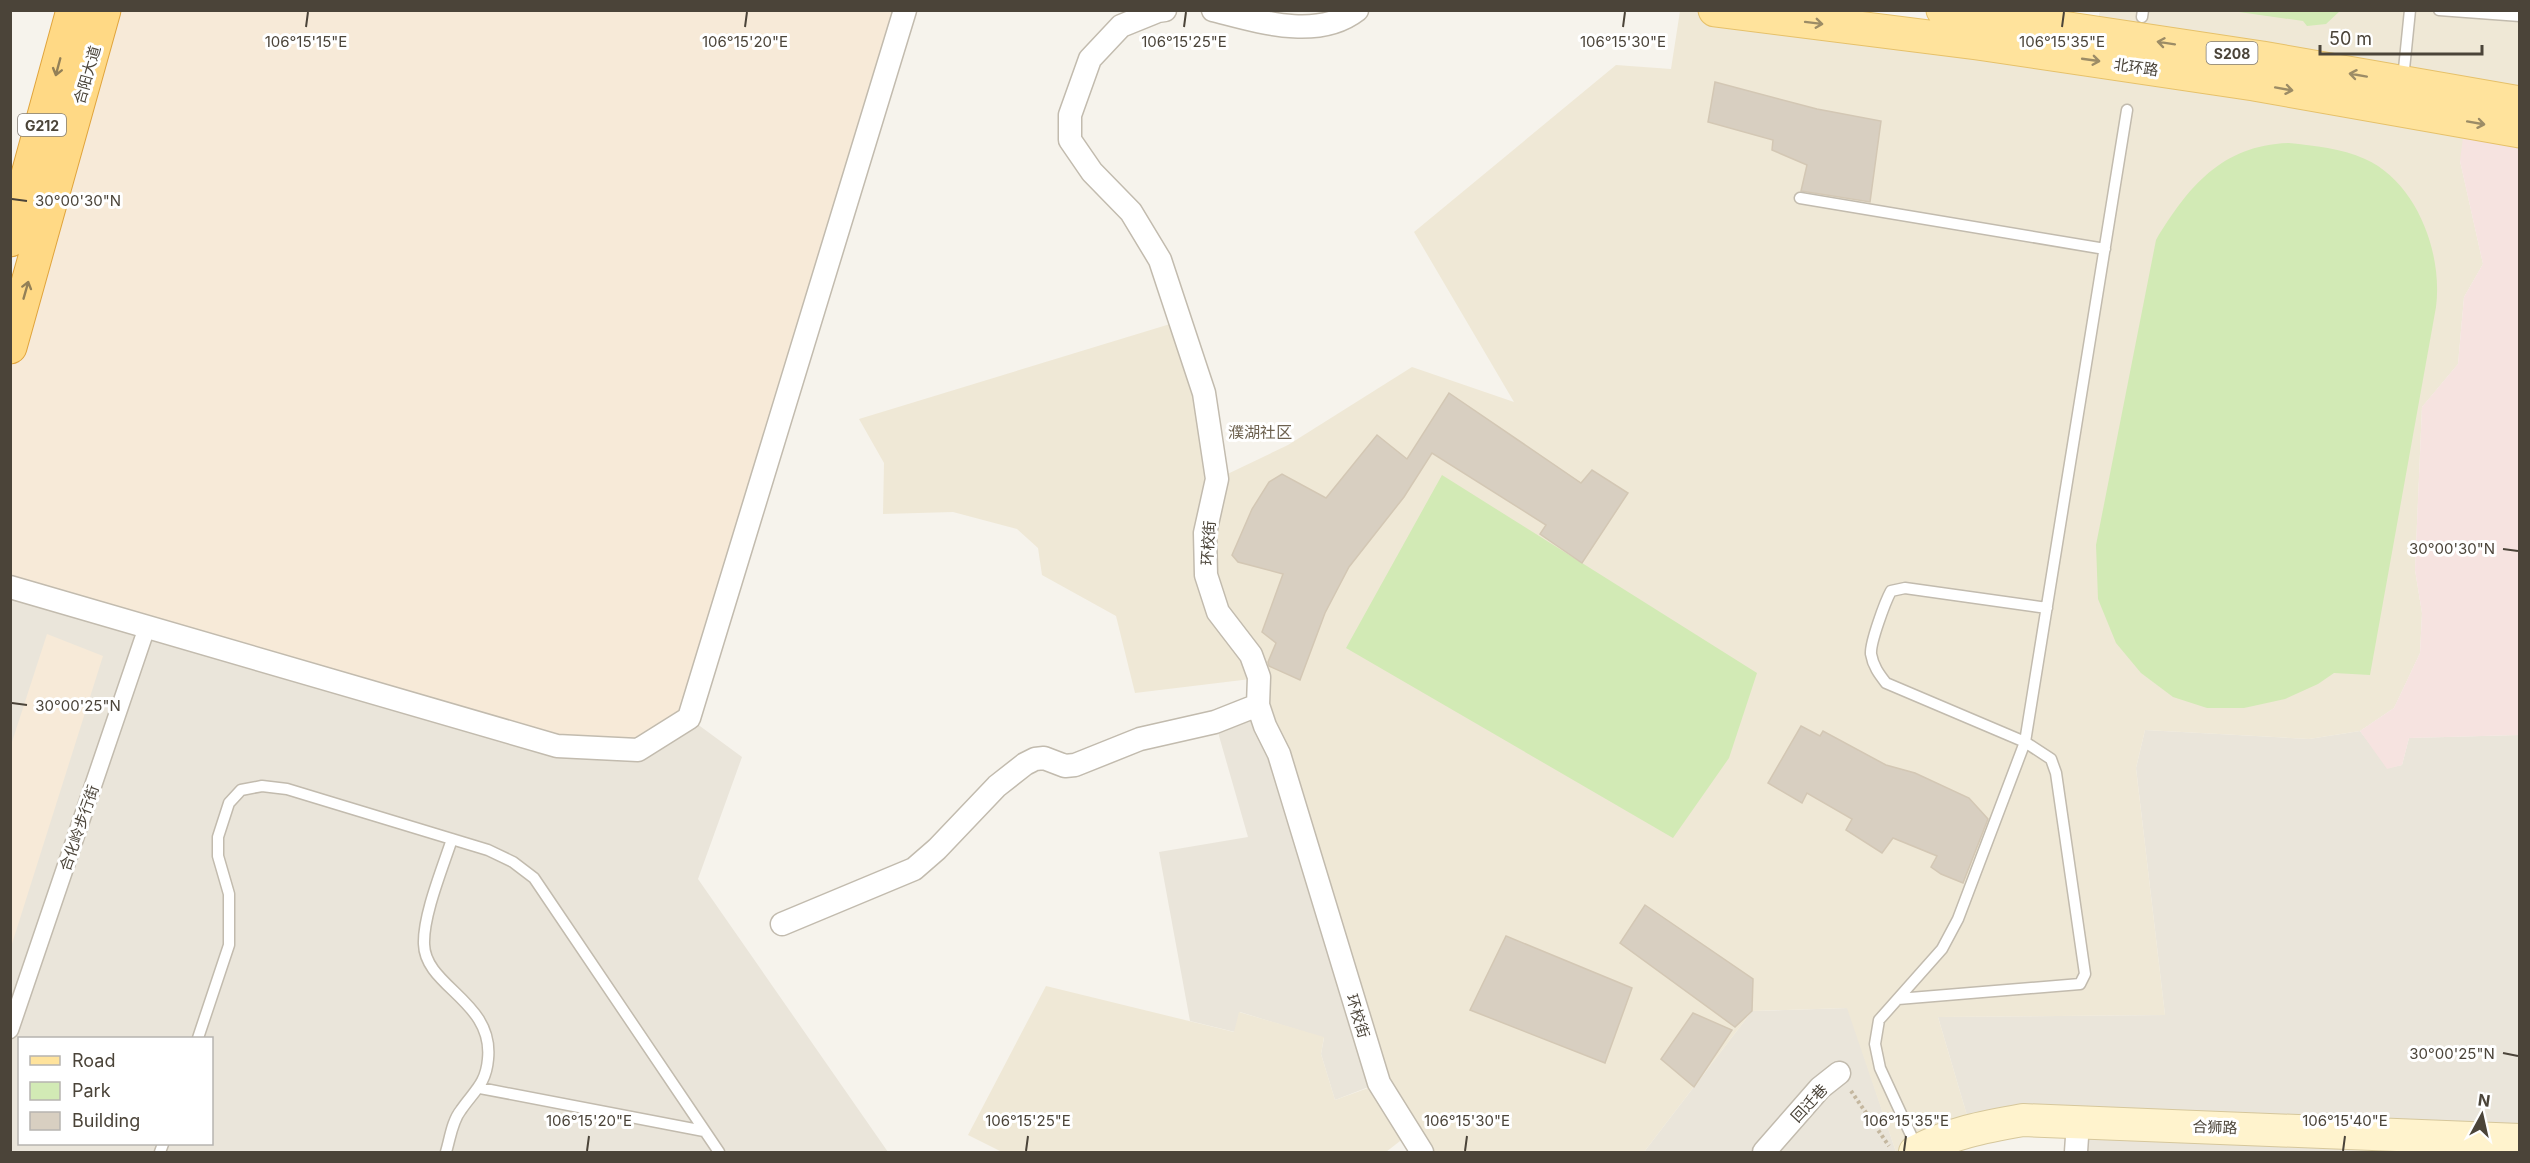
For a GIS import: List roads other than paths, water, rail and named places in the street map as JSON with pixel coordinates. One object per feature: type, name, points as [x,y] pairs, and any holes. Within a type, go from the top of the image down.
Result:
[{"type":"highway","name":"合阳大道","points":[[10,240],[74,10]]},
{"type":"highway","name":"合阳大道","points":[[10,347],[104,10]]},
{"type":"main road","name":"北环路","points":[[1715,10],[1977,44],[2231,81],[2520,130]]},
{"type":"main road","name":"北环路","points":[[1943,10],[2262,58],[2520,103]]},
{"type":"main road","name":"合狮路","points":[[1909,1152],[1971,1129],[2023,1120],[2368,1143],[2520,1140]]},
{"type":"street","points":[[10,587],[556,746],[638,750],[689,718],[905,10]]},
{"type":"street","name":"环校街","points":[[1165,10],[1121,26],[1090,59],[1070,115],[1070,140],[1092,172],[1131,212],[1160,260],[1204,393],[1217,479],[1205,533],[1206,575],[1218,612],[1251,655],[1259,678],[1258,705],[1265,726],[1279,754],[1379,1083],[1422,1152]]},
{"type":"street","points":[[1213,10],[1270,24],[1302,27],[1344,20],[1357,10]]},
{"type":"street","name":"合化岭步行街","points":[[10,1030],[147,627]]},
{"type":"street","points":[[782,924],[914,869],[937,849],[997,786],[1035,759],[1044,758],[1065,766],[1075,765],[1140,739],[1215,722],[1258,705]]},
{"type":"street","name":"回迁巷","points":[[1764,1152],[1820,1088],[1839,1072]]},
{"type":"street","points":[[2076,1152],[2078,1122]]},
{"type":"lane","points":[[2403,83],[2410,10]]},
{"type":"lane","points":[[2439,10],[2520,16]]},
{"type":"lane","points":[[1909,1152],[1880,1068],[1875,1044],[1879,1020],[1942,949],[1958,919],[2025,742],[2127,110]]},
{"type":"lane","points":[[1800,198],[2105,249]]},
{"type":"lane","points":[[1898,999],[2080,984],[2085,974],[2056,773],[2051,759],[2025,742],[1886,683],[1875,668],[1870,652],[1891,591],[1905,588],[2047,608]]},
{"type":"lane","points":[[198,1037],[230,945],[229,894],[218,856],[218,837],[229,803],[241,790],[262,786],[287,789],[488,850],[513,862],[534,878],[719,1152]]},
{"type":"lane","points":[[446,1152],[460,1111],[480,1088],[488,1059],[485,1032],[476,1012],[430,966],[423,946],[425,926],[452,839]]},
{"type":"lane","points":[[480,1088],[704,1131]]},
{"type":"district","name":"濮湖社区","points":[[1260,432]]}]
